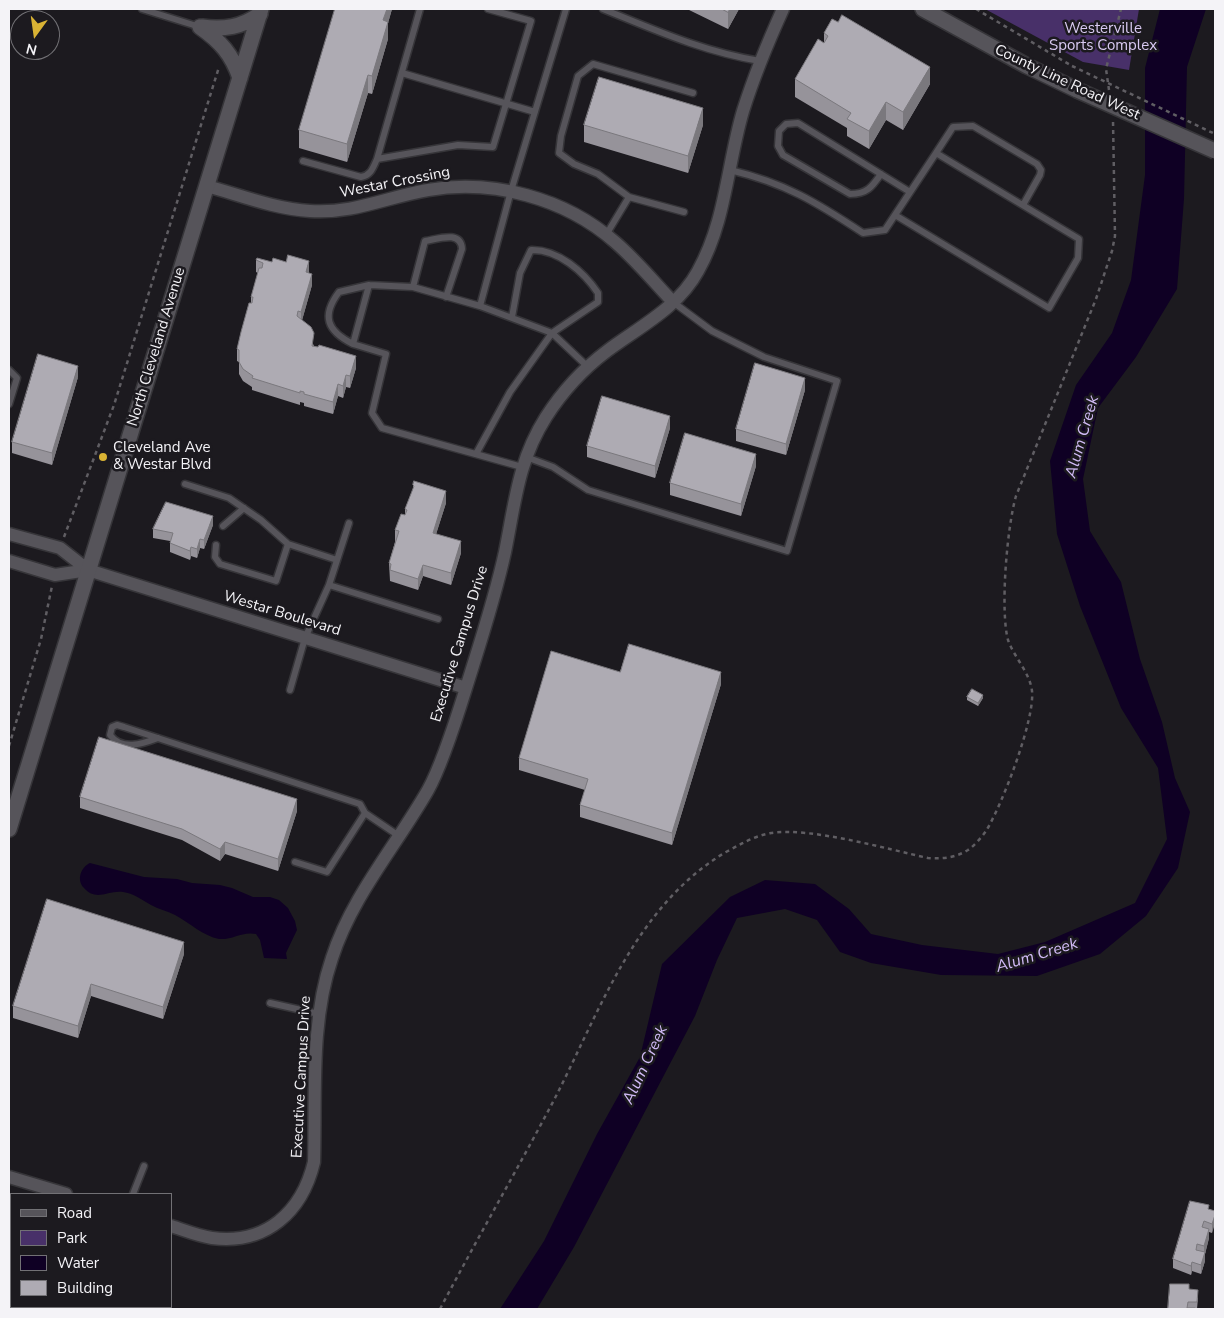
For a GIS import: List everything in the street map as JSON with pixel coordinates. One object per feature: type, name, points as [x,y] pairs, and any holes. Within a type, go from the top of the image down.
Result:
[{"type":"main road","name":"County Line Road West","points":[[923,9],[1027,66],[1215,151]]},
{"type":"main road","points":[[200,27],[216,29],[232,27],[260,11]]},
{"type":"main road","name":"North Cleveland Avenue","points":[[9,829],[260,11]]},
{"type":"main road","points":[[200,27],[225,48],[235,62],[240,78]]},
{"type":"street","name":"Executive Campus Drive","points":[[172,1226],[210,1238],[244,1237],[281,1222],[301,1198],[310,1180],[314,1162],[319,1014],[324,983],[343,928],[357,900],[432,783],[466,688],[500,570],[514,495],[524,462],[545,418],[562,394],[588,367],[608,350],[652,321],[673,302],[696,275],[715,237],[723,210],[743,111],[760,61],[783,9]]},
{"type":"street","name":"Westar Crossing","points":[[207,186],[279,206],[309,211],[350,210],[437,189],[466,187],[511,191],[547,202],[583,218],[615,242],[673,302]]},
{"type":"street","name":"Westar Boulevard","points":[[9,534],[60,548],[88,570],[466,688]]},
{"type":"street","name":"Westar Boulevard","points":[[9,561],[55,575],[88,570]]},
{"type":"street","points":[[9,1177],[63,1193]]},
{"type":"lane","points":[[142,9],[200,27]]},
{"type":"lane","points":[[303,161],[361,177],[367,176],[372,171],[420,9]]},
{"type":"lane","points":[[377,159],[458,145],[493,147],[531,21],[488,9]]},
{"type":"lane","points":[[480,306],[511,191],[566,9]]},
{"type":"lane","points":[[603,9],[668,36],[726,56],[760,61]]},
{"type":"lane","points":[[684,212],[629,197],[598,174],[574,164],[559,153],[561,136],[578,76],[593,64],[693,93]]},
{"type":"lane","points":[[402,73],[535,112]]},
{"type":"lane","points":[[881,174],[870,190],[860,194],[850,194],[783,156],[778,146],[779,131],[786,124],[798,123],[881,174],[910,192]]},
{"type":"lane","points":[[730,170],[764,178],[810,199],[862,233],[885,230],[953,127],[973,126],[1037,164],[1041,170],[1023,205]]},
{"type":"lane","points":[[895,215],[1049,308],[1078,258],[1079,239],[936,153]]},
{"type":"lane","points":[[606,235],[629,197]]},
{"type":"lane","points":[[413,288],[425,241],[452,237],[458,238],[462,243],[462,249],[446,297]]},
{"type":"lane","points":[[476,454],[510,392],[552,333],[598,302],[598,293],[577,270],[559,256],[542,250],[531,250],[520,273],[512,316]]},
{"type":"lane","points":[[588,367],[552,333],[512,316],[413,288],[369,285],[339,292],[329,308],[331,328],[338,336],[353,344],[386,354],[372,413],[382,428],[476,454],[554,467],[588,490],[787,551],[837,381],[764,357],[712,331],[673,302]]},
{"type":"lane","points":[[353,344],[369,285]]},
{"type":"lane","points":[[9,370],[17,378],[9,402]]},
{"type":"lane","points":[[185,484],[229,498],[288,544],[337,560]]},
{"type":"lane","points":[[223,526],[244,508]]},
{"type":"lane","points":[[290,690],[305,638],[329,585],[348,523]]},
{"type":"lane","points":[[216,545],[215,557],[220,564],[276,581],[288,544]]},
{"type":"lane","points":[[329,585],[438,619]]},
{"type":"lane","points":[[158,738],[136,746],[114,740],[110,734],[112,727],[118,725],[158,738],[360,804],[365,813],[399,836]]},
{"type":"lane","points":[[295,862],[327,872],[365,813]]},
{"type":"lane","points":[[270,1003],[319,1014]]},
{"type":"lane","points":[[133,1193],[144,1166]]},
{"type":"path","points":[[976,9],[1072,66],[1215,134]]},
{"type":"path","points":[[1111,98],[1106,69],[1121,9]]},
{"type":"path","points":[[60,548],[114,406],[225,48]]},
{"type":"path","points":[[440,1309],[554,1100],[608,988],[658,910],[683,884],[712,861],[751,838],[772,833],[804,833],[928,858],[944,859],[968,849],[989,826],[1026,733],[1031,707],[1032,690],[1028,677],[1012,650],[1005,622],[1010,515],[1096,299],[1112,251],[1115,236],[1113,118]]},
{"type":"path","points":[[9,746],[41,640],[55,575]]},
{"type":"green space","name":"Westerville Sports Complex","points":[[985,9],[1139,9],[1129,70],[1083,62]]},
{"type":"water","name":"Alum Creek","points":[[1160,9],[1206,9],[1187,67],[1184,199],[1177,289],[1136,357],[1098,408],[1083,479],[1090,531],[1121,582],[1140,659],[1162,722],[1175,778],[1190,812],[1178,868],[1146,916],[1100,954],[1037,976],[941,975],[871,963],[840,952],[817,920],[785,909],[737,918],[717,960],[695,1016],[574,1247],[537,1309],[500,1309],[544,1241],[597,1134],[640,1057],[662,964],[730,897],[765,880],[815,884],[849,909],[871,934],[922,945],[998,954],[1045,942],[1135,903],[1167,839],[1158,768],[1121,708],[1080,606],[1057,534],[1050,461],[1076,385],[1112,333],[1131,280],[1145,175],[1145,68]]},
{"type":"water","points":[[90,863],[144,877],[220,885],[253,897],[270,897],[279,900],[288,908],[295,921],[297,930],[286,953],[287,959],[264,958],[260,940],[256,934],[251,933],[219,939],[207,935],[175,915],[130,894],[118,892],[93,894],[84,888],[80,881],[84,867]]},
{"type":"building","points":[[335,9],[387,9],[383,20],[388,22],[372,76],[368,75],[347,144],[299,130]]},
{"type":"building","points":[[842,15],[930,67],[903,112],[886,102],[869,131],[847,119],[851,113],[795,79],[818,39],[824,43],[828,36],[824,33],[832,19],[838,22]]},
{"type":"building","points":[[599,77],[703,108],[688,156],[584,125]]},
{"type":"building","points":[[288,255],[309,261],[306,272],[312,274],[301,312],[298,311],[297,316],[311,327],[314,333],[312,346],[318,347],[319,345],[356,356],[350,376],[346,375],[343,386],[338,384],[333,402],[252,378],[253,376],[243,369],[239,362],[239,350],[237,349],[241,332],[249,303],[252,303],[253,297],[251,297],[259,268],[262,268],[263,263],[256,260],[257,258],[272,262],[273,258],[286,262]]},
{"type":"building","points":[[38,354],[78,366],[52,453],[12,442]]},
{"type":"building","points":[[755,363],[805,378],[786,444],[736,429]]},
{"type":"building","points":[[602,396],[670,416],[655,466],[587,446]]},
{"type":"building","points":[[685,433],[756,454],[741,504],[670,483]]},
{"type":"building","points":[[414,481],[446,491],[433,533],[461,541],[451,573],[423,565],[418,579],[390,570],[391,564],[389,563],[399,531],[395,530],[401,514],[405,515],[407,510],[405,509],[414,486]]},
{"type":"building","points":[[166,502],[213,516],[204,540],[200,539],[197,549],[191,547],[190,551],[170,543],[173,533],[153,529]]},
{"type":"building","points":[[629,644],[721,672],[672,833],[580,805],[588,779],[519,758],[551,651],[620,672]]},
{"type":"building","points":[[972,689],[983,695],[978,703],[967,697]]},
{"type":"building","points":[[99,737],[297,799],[278,859],[225,842],[220,849],[182,829],[80,797]]},
{"type":"building","points":[[47,899],[184,942],[163,1007],[91,984],[78,1026],[13,1006]]},
{"type":"building","points":[[1190,1201],[1209,1205],[1208,1209],[1215,1211],[1212,1224],[1204,1221],[1202,1227],[1209,1229],[1204,1246],[1197,1244],[1196,1250],[1205,1252],[1201,1265],[1192,1262],[1191,1266],[1173,1259]]},
{"type":"building","points":[[1170,1284],[1189,1284],[1189,1289],[1198,1290],[1197,1302],[1188,1302],[1187,1308],[1194,1309],[1168,1309]]},
{"type":"place","name":"Cleveland Ave & Westar Blvd","points":[[103,457]]}]
